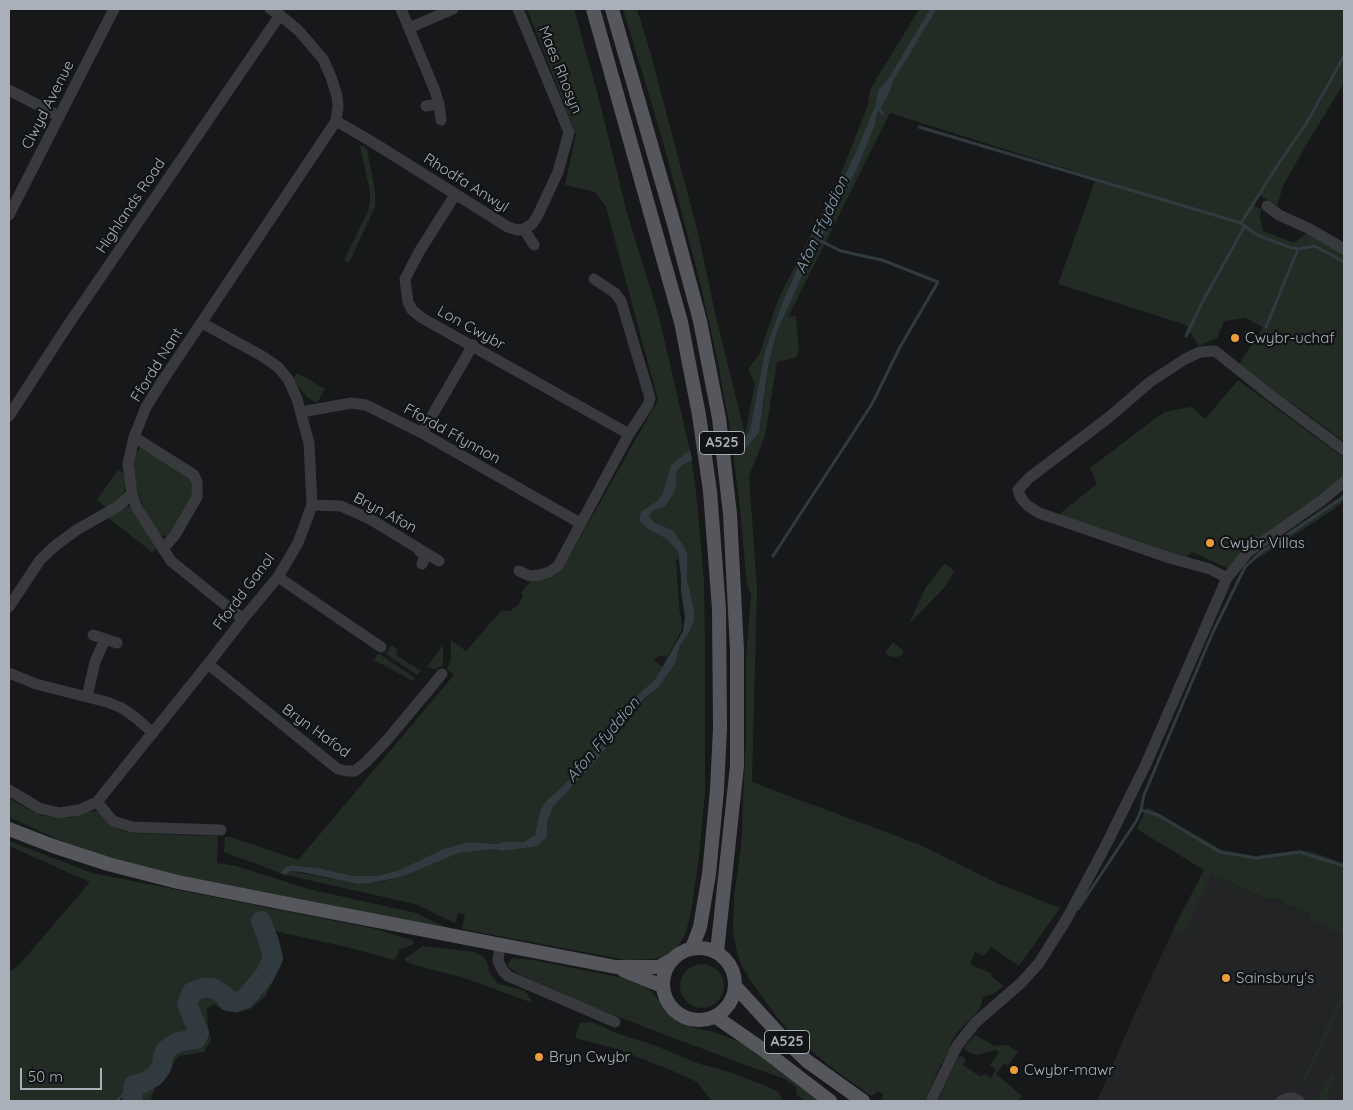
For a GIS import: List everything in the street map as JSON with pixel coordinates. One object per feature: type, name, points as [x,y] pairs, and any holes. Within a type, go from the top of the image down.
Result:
[{"type":"main road","name":"A525","points":[[593,9],[681,322],[699,415],[710,491],[719,609],[720,728],[710,874],[700,927],[692,948]]},
{"type":"main road","name":"A525","points":[[612,9],[672,214],[700,321],[718,418],[730,514],[737,650],[737,766],[717,952]]},
{"type":"main road","points":[[9,829],[108,864],[178,882],[616,967],[659,967],[681,952],[692,948],[705,948],[717,952],[727,961],[732,969],[735,986],[732,998],[726,1009],[716,1017],[703,1020],[687,1019],[676,1013],[668,1004],[662,986],[664,973],[671,960]]},
{"type":"main road","points":[[616,967],[662,986]]},
{"type":"main road","name":"A525","points":[[735,986],[807,1061],[862,1101]]},
{"type":"main road","name":"A525","points":[[716,1017],[765,1051],[830,1101]]},
{"type":"street","name":"Clwyd Avenue","points":[[9,215],[114,9]]},
{"type":"street","points":[[401,9],[439,104],[441,120]]},
{"type":"street","points":[[409,28],[454,9]]},
{"type":"street","name":"Maes Rhosyn","points":[[518,9],[569,132],[558,172],[537,217],[532,224],[524,229]]},
{"type":"street","points":[[275,12],[307,39],[323,59],[337,96],[336,121]]},
{"type":"street","name":"Highlands Road","points":[[9,416],[275,12]]},
{"type":"street","points":[[9,90],[59,116]]},
{"type":"street","points":[[426,106],[439,104]]},
{"type":"street","name":"Rhodfa Anwyl","points":[[336,121],[508,227],[517,230],[524,229]]},
{"type":"street","name":"Ffordd Nant","points":[[243,619],[171,561],[137,508],[132,494],[128,464],[134,437],[146,408],[336,121]]},
{"type":"street","name":"Lon Cwybr","points":[[455,195],[419,252],[405,279],[405,289],[412,310],[422,318],[629,434]]},
{"type":"street","points":[[1267,206],[1279,215],[1310,229],[1344,249]]},
{"type":"street","points":[[524,229],[534,245]]},
{"type":"street","points":[[521,584],[525,574],[540,575],[550,572],[558,566],[629,434],[642,417],[650,398],[621,301],[606,282],[594,279]]},
{"type":"street","name":"Ffordd Ganol","points":[[97,802],[278,578],[298,543],[312,505],[309,443],[302,412],[288,380],[278,367],[262,356],[202,323]]},
{"type":"street","points":[[422,433],[473,345]]},
{"type":"street","points":[[1226,578],[1210,569],[1170,558],[1039,513],[1028,506],[1021,498],[1018,490],[1029,478],[1108,418],[1150,382],[1200,352],[1215,351],[1344,450]]},
{"type":"street","name":"Ffordd Ffynnon","points":[[302,412],[351,403],[366,405],[422,433],[580,524]]},
{"type":"street","points":[[134,437],[194,475],[197,482],[197,497],[175,535],[163,549]]},
{"type":"street","points":[[931,1101],[957,1046],[975,1023],[1021,983],[1039,963],[1066,920],[1106,846],[1146,764],[1226,578],[1248,552],[1321,501],[1344,482]]},
{"type":"street","points":[[9,607],[40,560],[56,544],[117,507],[132,494]]},
{"type":"street","name":"Bryn Afon","points":[[312,505],[341,506],[370,519],[439,561]]},
{"type":"street","points":[[417,548],[425,557],[422,564]]},
{"type":"street","points":[[278,578],[357,638],[381,646]]},
{"type":"street","points":[[93,635],[117,643]]},
{"type":"street","points":[[87,697],[95,662],[105,640]]},
{"type":"street","name":"Bryn Hafod","points":[[208,664],[314,751],[338,769],[347,771],[355,771],[366,762],[387,740],[442,674]]},
{"type":"street","points":[[9,673],[36,684],[107,702],[122,708],[153,733]]},
{"type":"street","points":[[424,676],[433,683]]},
{"type":"street","points":[[9,790],[39,808],[59,813],[78,810],[97,802],[113,820],[121,825],[132,827],[216,826]]},
{"type":"street","points":[[500,945],[498,961],[503,972],[508,976],[615,1022]]},
{"type":"street","points":[[1281,1101],[1288,1098],[1299,1101]]},
{"type":"shaded area","points":[[527,9],[574,9],[600,103],[627,213],[659,317],[691,455],[697,500],[704,582],[705,646],[705,793],[699,857],[691,913],[685,935],[675,950],[663,957],[652,959],[626,960],[462,929],[465,914],[458,913],[455,923],[415,904],[286,875],[290,871],[358,884],[384,881],[401,877],[459,853],[492,849],[503,851],[518,848],[547,836],[547,822],[553,807],[596,761],[647,697],[658,688],[675,664],[680,646],[689,633],[694,621],[694,609],[687,579],[687,566],[678,551],[679,558],[676,560],[682,625],[681,631],[667,657],[658,656],[654,661],[663,667],[656,678],[634,699],[599,745],[563,786],[546,801],[535,835],[523,842],[508,841],[495,844],[467,842],[443,849],[400,870],[377,876],[354,876],[318,868],[292,865],[286,867],[280,873],[224,852],[225,837],[231,837],[298,860],[454,675],[447,669],[451,660],[451,640],[466,651],[501,611],[510,611],[519,604],[523,596],[521,593],[527,585],[531,582],[552,577],[563,568],[658,400],[606,207],[595,192],[565,185],[576,134]]},
{"type":"shaded area","points":[[623,9],[637,9],[650,51],[698,233],[716,317],[745,434],[755,384],[748,369],[759,355],[778,300],[840,176],[868,105],[870,90],[919,9],[930,9],[888,79],[878,90],[876,103],[859,145],[809,249],[801,260],[781,306],[765,351],[750,430],[738,444],[737,441],[739,456],[739,453],[754,439],[763,408],[769,362],[777,332],[802,276],[857,169],[875,125],[877,114],[894,80],[937,9],[1344,9],[1344,83],[1283,186],[1277,206],[1259,195],[1253,205],[1261,209],[1260,217],[1263,231],[1294,243],[1307,233],[1344,252],[1344,442],[1238,366],[1263,327],[1245,318],[1224,321],[1217,338],[1199,346],[1186,325],[1058,284],[1096,178],[890,113],[788,317],[796,316],[799,351],[795,358],[777,362],[765,436],[749,476],[757,589],[752,782],[923,846],[997,883],[1060,908],[1019,966],[991,947],[984,956],[975,952],[970,964],[992,974],[991,976],[1004,986],[993,994],[983,997],[980,1009],[956,1034],[925,1101],[882,1101],[883,1094],[878,1091],[871,1096],[828,1065],[789,1031],[776,1016],[741,965],[736,948],[733,930],[734,895],[741,847],[746,737],[746,659],[751,594],[747,585],[731,434],[718,363],[700,282],[662,138]]},
{"type":"shaded area","points":[[360,146],[364,146],[367,149],[375,191],[375,207],[349,263],[344,260],[368,211],[370,201],[370,192]]},
{"type":"shaded area","points":[[297,373],[325,389],[317,403],[307,397],[293,380]]},
{"type":"shaded area","points":[[1238,380],[1344,458],[1344,474],[1340,480],[1229,569],[1192,552],[1186,557],[1170,554],[1150,545],[1058,515],[1097,484],[1090,468],[1164,412],[1191,407],[1205,419]]},
{"type":"shaded area","points":[[141,447],[191,480],[192,495],[169,535],[159,535],[145,511],[134,482],[134,454]]},
{"type":"shaded area","points":[[118,470],[124,474],[125,490],[122,496],[107,508],[97,500]]},
{"type":"shaded area","points":[[1344,495],[1344,501],[1333,510],[1257,559],[1256,554]]},
{"type":"shaded area","points":[[125,506],[132,507],[157,548],[152,552],[108,518]]},
{"type":"shaded area","points":[[945,563],[954,571],[944,588],[909,624],[926,587]]},
{"type":"shaded area","points":[[893,642],[904,651],[901,656],[889,656],[885,653]]},
{"type":"shaded area","points":[[391,645],[398,650],[396,655],[421,671],[417,675],[386,654]]},
{"type":"shaded area","points":[[442,646],[443,665],[435,669],[427,667]]},
{"type":"shaded area","points":[[378,653],[415,678],[413,681],[374,660]]},
{"type":"shaded area","points":[[9,798],[44,816],[70,818],[95,811],[101,813],[120,830],[131,833],[218,836],[217,863],[236,866],[308,889],[416,913],[450,929],[183,876],[102,856],[57,839],[9,817]]},
{"type":"shaded area","points":[[1147,807],[1222,850],[1255,856],[1300,850],[1313,852],[1344,864],[1344,936],[1309,919],[1310,915],[1273,898],[1271,901],[1211,874],[1184,931],[1177,936],[1172,932],[1204,870],[1137,829]]},
{"type":"shaded area","points":[[9,841],[92,873],[376,929],[412,940],[414,944],[399,950],[398,955],[393,960],[351,948],[275,931],[280,947],[281,965],[265,997],[250,1009],[237,1013],[222,1009],[214,1004],[207,1008],[211,1040],[204,1052],[179,1056],[156,1085],[150,1101],[134,1101],[136,1090],[158,1078],[171,1050],[177,1046],[196,1041],[200,1031],[191,1002],[194,994],[201,990],[214,991],[229,1004],[237,1004],[246,1001],[254,992],[258,991],[268,978],[275,957],[269,925],[258,920],[270,956],[269,965],[263,975],[249,990],[233,1000],[229,999],[212,985],[200,985],[190,990],[186,1004],[197,1033],[195,1037],[176,1040],[167,1046],[162,1052],[154,1074],[133,1085],[113,1101],[9,1101],[9,972],[19,965],[90,882],[9,846]]},
{"type":"shaded area","points":[[1211,874],[1270,901],[1272,898],[1310,915],[1309,919],[1344,936],[1344,1101],[1097,1101],[1172,932],[1177,936]]},
{"type":"shaded area","points":[[423,946],[475,952],[487,961],[489,972],[497,983],[525,991],[533,1003],[461,977],[414,965],[404,959]]},
{"type":"shaded area","points":[[512,958],[533,960],[628,979],[640,984],[651,991],[678,1022],[711,1031],[743,1043],[819,1101],[805,1101],[797,1095],[796,1087],[783,1078],[590,1006],[523,976],[508,967]]},
{"type":"shaded area","points":[[698,964],[706,964],[718,970],[724,986],[718,1002],[706,1008],[698,1008],[686,1002],[680,990],[680,982],[686,970]]},
{"type":"shaded area","points":[[1344,991],[1344,1000],[1305,1081],[1302,1081]]},
{"type":"shaded area","points":[[592,1022],[700,1064],[726,1071],[766,1086],[778,1092],[783,1101],[712,1101],[697,1082],[671,1070],[617,1049],[575,1038],[580,1023]]},
{"type":"shaded area","points":[[975,1035],[995,1046],[1008,1045],[1018,1052],[1007,1066],[1004,1063],[996,1074],[1022,1096],[1018,1101],[938,1101],[958,1057],[961,1056],[966,1059],[963,1065],[981,1077],[984,1074],[991,1078],[996,1069],[990,1065],[999,1052],[995,1050],[978,1055],[965,1050],[964,1047]]},
{"type":"shaded area","points":[[1332,1073],[1336,1075],[1325,1101],[1316,1101]]},
{"type":"water","points":[[930,9],[937,9],[894,80],[877,114],[875,125],[857,169],[802,276],[777,332],[769,362],[759,432],[748,446],[739,453],[738,444],[750,430],[765,351],[781,306],[801,260],[809,249],[859,145],[876,103],[878,90],[888,79]]},
{"type":"water","points":[[690,450],[692,460],[682,465],[676,472],[676,487],[671,498],[665,506],[652,511],[649,516],[655,523],[672,530],[687,553],[687,579],[694,609],[694,621],[689,633],[680,646],[675,664],[658,688],[646,697],[596,761],[553,807],[547,822],[547,836],[542,842],[537,846],[503,851],[493,849],[459,853],[401,877],[370,883],[358,884],[301,872],[290,871],[286,875],[280,873],[286,867],[292,865],[318,868],[354,876],[377,876],[400,870],[443,849],[468,842],[495,844],[508,841],[523,842],[535,835],[540,812],[546,801],[563,786],[599,745],[634,699],[656,678],[683,631],[685,617],[678,551],[667,539],[640,522],[640,515],[642,511],[658,501],[663,493],[671,465]]},
{"type":"waterway","points":[[1241,223],[1306,124],[1344,56]]},
{"type":"waterway","name":"Afon Ffyddion","points":[[878,107],[883,114]]},
{"type":"waterway","points":[[919,127],[1241,223],[1257,235],[1289,247],[1298,249],[1315,246],[1344,262]]},
{"type":"waterway","points":[[1186,336],[1204,299],[1245,226]]},
{"type":"waterway","points":[[773,556],[872,404],[900,347],[938,282],[882,260],[841,251],[819,240]]},
{"type":"waterway","points":[[1266,327],[1298,249]]},
{"type":"waterway","points":[[1344,497],[1260,553],[1245,567],[1213,632],[1144,795],[1141,810],[1158,815],[1220,852],[1256,858],[1300,852],[1344,866]]},
{"type":"waterway","points":[[1078,909],[1137,820],[1141,810]]},
{"type":"waterway","name":"Afon Ffyddion","points":[[132,1101],[134,1085],[143,1083],[155,1076],[162,1066],[163,1056],[167,1049],[178,1042],[196,1039],[199,1033],[187,1004],[192,992],[202,988],[213,988],[224,995],[228,1001],[235,1002],[245,999],[265,975],[273,958],[261,921]]},
{"type":"waterway","points":[[116,1101],[134,1085]]},
{"type":"place","name":"Cwybr-uchaf","points":[[1235,338]]},
{"type":"place","name":"Cwybr Villas","points":[[1210,543]]},
{"type":"place","name":"Sainsbury's","points":[[1226,978]]},
{"type":"place","name":"Bryn Cwybr","points":[[539,1057]]},
{"type":"place","name":"Cwybr-mawr","points":[[1014,1070]]}]
